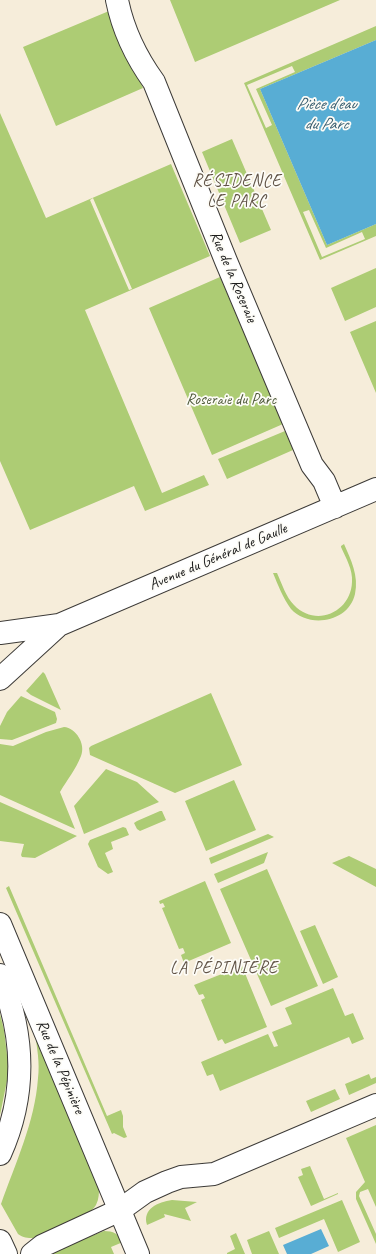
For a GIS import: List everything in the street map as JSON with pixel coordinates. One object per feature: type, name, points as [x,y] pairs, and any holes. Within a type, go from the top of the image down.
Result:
[{"type":"main road","name":"Rue de la Roseraie","points":[[117,0],[123,24],[141,64],[154,82],[226,261],[312,465],[324,481],[335,507]]},
{"type":"main road","name":"Avenue du Général de Gaulle","points":[[0,633],[59,625],[376,489]]},
{"type":"main road","name":"Avenue du Général de Gaulle","points":[[0,679],[59,625]]},
{"type":"main road","name":"Rue de la Pépinière","points":[[0,924],[138,1254]]},
{"type":"main road","points":[[0,975],[12,1009],[20,1045],[20,1060],[16,1108],[10,1129],[0,1154]]},
{"type":"main road","points":[[32,1254],[42,1246],[120,1210],[146,1192],[167,1182],[181,1177],[214,1174],[376,1105]]},
{"type":"main road","points":[[0,1241],[6,1254]]},
{"type":"green space","points":[[170,0],[340,0],[195,62]]},
{"type":"green space","points":[[109,11],[143,88],[56,126],[23,47]]},
{"type":"green space","points":[[376,26],[376,40],[260,89],[327,245],[376,224],[376,236],[320,260],[244,83]],"holes":[[[292,66],[295,72],[256,89],[272,125],[266,128],[247,85]],[[309,210],[326,248],[362,232],[365,239],[322,257],[303,212]]]},
{"type":"green space","points":[[0,113],[46,218],[171,164],[210,256],[85,310],[162,493],[204,475],[209,485],[145,511],[134,486],[30,530],[0,461]],"holes":[[[93,198],[132,289],[129,290],[90,200]]]},
{"type":"green space","points":[[232,139],[271,230],[240,243],[202,152]]},
{"type":"green space","points":[[376,268],[376,307],[345,321],[331,288]]},
{"type":"green space","name":"Roseraie du Parc","points":[[220,277],[283,424],[212,455],[149,308]]},
{"type":"green space","points":[[376,321],[376,393],[350,332]]},
{"type":"green space","points":[[285,431],[293,450],[227,479],[218,459]]},
{"type":"green space","points":[[344,544],[354,568],[356,581],[355,594],[351,604],[345,611],[328,620],[308,619],[299,615],[288,605],[273,573],[277,573],[289,598],[294,605],[303,612],[322,616],[331,613],[339,609],[346,601],[350,593],[352,578],[349,564],[341,547]]},
{"type":"green space","points":[[43,672],[45,674],[61,710],[26,691]]},
{"type":"green space","points":[[211,693],[242,765],[175,793],[90,755],[89,748],[91,746]]},
{"type":"green space","points":[[21,696],[55,712],[57,719],[56,723],[12,740],[0,739],[0,726],[7,712]]},
{"type":"green space","points":[[64,727],[76,733],[82,747],[79,761],[60,792],[75,829],[0,795],[0,744],[13,746],[46,732]]},
{"type":"green space","points":[[106,769],[137,782],[159,802],[84,834],[74,806]]},
{"type":"green space","points":[[234,780],[256,830],[206,851],[185,801]]},
{"type":"green space","points":[[0,802],[77,836],[35,858],[22,857],[21,855],[24,844],[0,841]]},
{"type":"green space","points":[[162,811],[166,820],[140,831],[137,829],[134,823]]},
{"type":"green space","points":[[123,827],[126,828],[129,835],[111,842],[113,849],[105,853],[113,872],[108,874],[98,867],[88,844],[90,840]]},
{"type":"green space","points":[[268,834],[274,837],[211,864],[209,858]]},
{"type":"green space","points":[[268,852],[264,863],[218,883],[214,874]]},
{"type":"green space","points":[[349,856],[376,869],[376,887],[332,863]]},
{"type":"green space","points":[[267,869],[318,986],[271,1006],[220,889]]},
{"type":"green space","points":[[205,881],[231,943],[184,963],[181,955],[185,953],[183,948],[179,949],[162,908],[165,907],[163,903],[160,904],[159,901]]},
{"type":"green space","points":[[9,886],[107,1116],[121,1110],[123,1116],[123,1127],[127,1137],[124,1138],[114,1133],[112,1134],[6,888]]},
{"type":"green space","points":[[315,925],[338,977],[323,984],[300,931]]},
{"type":"green space","points":[[242,966],[267,1027],[225,1044],[222,1039],[218,1041],[201,1000],[205,998],[203,994],[199,995],[194,985]]},
{"type":"green space","points":[[333,988],[345,1016],[353,1013],[364,1039],[352,1044],[349,1037],[220,1091],[213,1074],[207,1076],[201,1062],[268,1034],[274,1047],[278,1046],[272,1032],[292,1024],[285,1008]]},
{"type":"green space","points":[[0,1014],[4,1030],[9,1071],[0,1115]]},
{"type":"green space","points":[[35,1033],[99,1187],[99,1192],[96,1205],[85,1215],[68,1224],[31,1238],[18,1234],[1,1204],[24,1142],[33,1111],[39,1072]]},
{"type":"green space","points":[[369,1074],[371,1079],[376,1077],[376,1083],[349,1095],[345,1084]]},
{"type":"green space","points":[[335,1089],[340,1099],[311,1112],[306,1101]]},
{"type":"green space","points":[[376,1125],[376,1207],[368,1189],[360,1192],[359,1196],[376,1234],[376,1244],[356,1199],[356,1192],[365,1182],[346,1138]]},
{"type":"green space","points":[[310,1166],[324,1199],[338,1193],[311,1206],[298,1177],[303,1175],[301,1169]]},
{"type":"green space","points":[[172,1200],[197,1202],[185,1208],[191,1221],[164,1214],[165,1217],[147,1225],[147,1215],[152,1207],[161,1202]]},
{"type":"green space","points":[[342,1200],[360,1242],[338,1252],[324,1219],[279,1238],[275,1228]]},
{"type":"green space","points":[[104,1231],[115,1234],[120,1237],[123,1242],[111,1247],[114,1254],[46,1254]]},
{"type":"green space","points":[[269,1231],[279,1254],[252,1254],[247,1240]]},
{"type":"green space","points":[[236,1233],[245,1254],[227,1254],[235,1249],[230,1236]]},
{"type":"water","name":"Pièce d'eau du Parc","points":[[376,40],[376,224],[327,245],[260,89]]},
{"type":"water","points":[[321,1229],[329,1246],[311,1254],[287,1254],[283,1245]]},
{"type":"district","name":"RÉSIDENCE LE PARC","points":[[237,192]]},
{"type":"district","name":"LA PÉPINIÈRE","points":[[224,969]]}]
